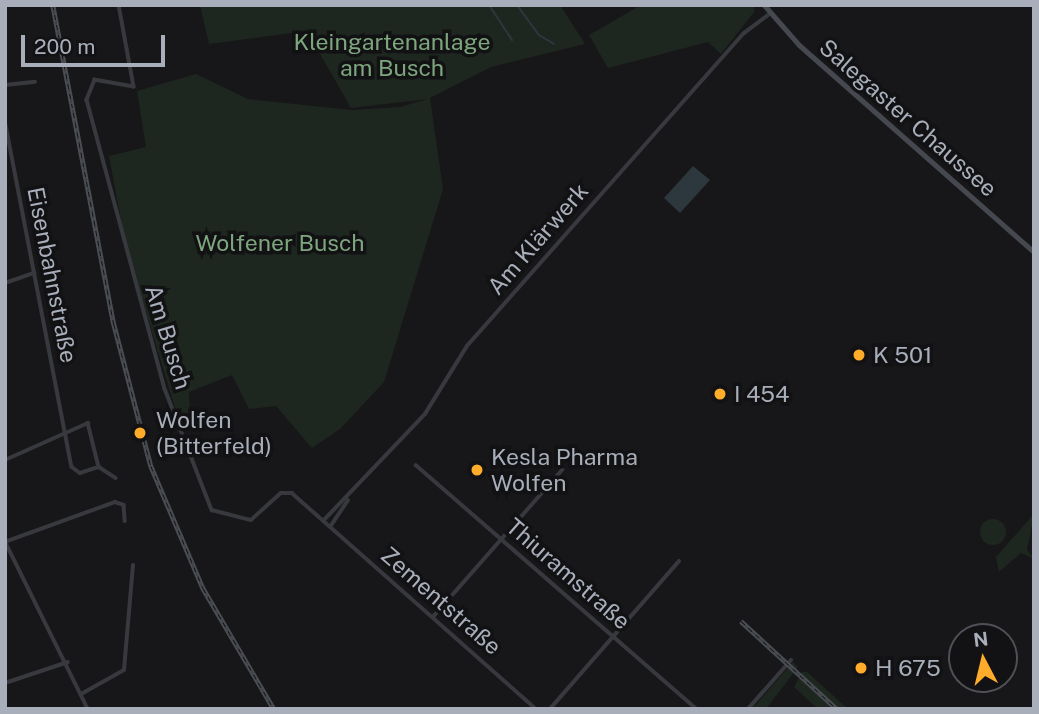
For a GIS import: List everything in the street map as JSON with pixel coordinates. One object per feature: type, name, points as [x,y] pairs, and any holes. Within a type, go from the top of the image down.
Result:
[{"type":"main road","name":"Salegaster Chaussee","points":[[764,5],[770,14],[1034,253]]},
{"type":"street","name":"Am Busch","points":[[120,5],[133,89],[95,80],[87,100],[154,352],[197,478],[220,516],[254,519],[287,491],[325,519]]},
{"type":"street","name":"Am Klärwerk","points":[[330,527],[348,500],[429,410],[462,352],[743,34],[770,14]]},
{"type":"street","points":[[5,85],[35,82]]},
{"type":"street","name":"Eisenbahnstraße","points":[[5,120],[73,470],[99,467]]},
{"type":"street","points":[[5,283],[34,274]]},
{"type":"street","points":[[5,460],[66,436],[88,423],[99,467],[116,478]]},
{"type":"street","name":"Thiuramstraße","points":[[416,465],[697,709]]},
{"type":"street","points":[[433,617],[562,471]]},
{"type":"street","name":"Am Klärwerk","points":[[325,519],[348,500]]},
{"type":"street","points":[[88,709],[68,662],[5,542],[122,503],[125,521]]},
{"type":"street","name":"Zementstraße","points":[[325,519],[330,527],[536,709]]},
{"type":"street","points":[[550,709],[679,561]]},
{"type":"street","points":[[83,694],[124,670],[133,565]]},
{"type":"street","points":[[748,709],[790,660]]},
{"type":"street","points":[[5,683],[68,662]]},
{"type":"green space","name":"Wolfener Busch","points":[[200,5],[560,5],[585,44],[491,67],[430,98],[443,189],[384,382],[340,429],[312,448],[276,406],[249,409],[232,375],[189,392],[190,414],[181,427],[126,247],[109,156],[146,147],[137,91],[196,74],[248,99],[352,110],[400,107],[428,99],[351,108],[307,31],[209,44]]},
{"type":"green space","points":[[641,5],[754,5],[754,12],[721,54],[708,42],[608,68],[589,35]]},
{"type":"green space","points":[[1034,514],[1027,550],[1034,559],[1021,553],[999,572],[996,557]]},
{"type":"green space","points":[[993,519],[1002,523],[1006,532],[1002,541],[993,545],[984,541],[980,532],[984,523]]},
{"type":"green space","points":[[793,662],[798,667],[766,709],[752,709]]},
{"type":"green space","points":[[802,672],[807,672],[848,709],[818,709],[794,687]]},
{"type":"shaded area","points":[[693,166],[710,180],[680,213],[664,198]]},
{"type":"waterway","points":[[489,5],[512,40]]},
{"type":"waterway","points":[[517,5],[539,35],[554,44]]},
{"type":"railway","points":[[53,5],[114,324],[151,466],[203,588],[274,709]]},
{"type":"railway","points":[[741,621],[837,709]]},
{"type":"place","name":"K 501","points":[[859,355]]},
{"type":"place","name":"I 454","points":[[720,394]]},
{"type":"place","name":"Wolfen (Bitterfeld)","points":[[140,433]]},
{"type":"place","name":"Kesla Pharma Wolfen","points":[[477,470]]},
{"type":"place","name":"H 675","points":[[861,668]]},
{"type":"park label","name":"Kleingartenanlage am Busch","points":[[392,55]]}]
